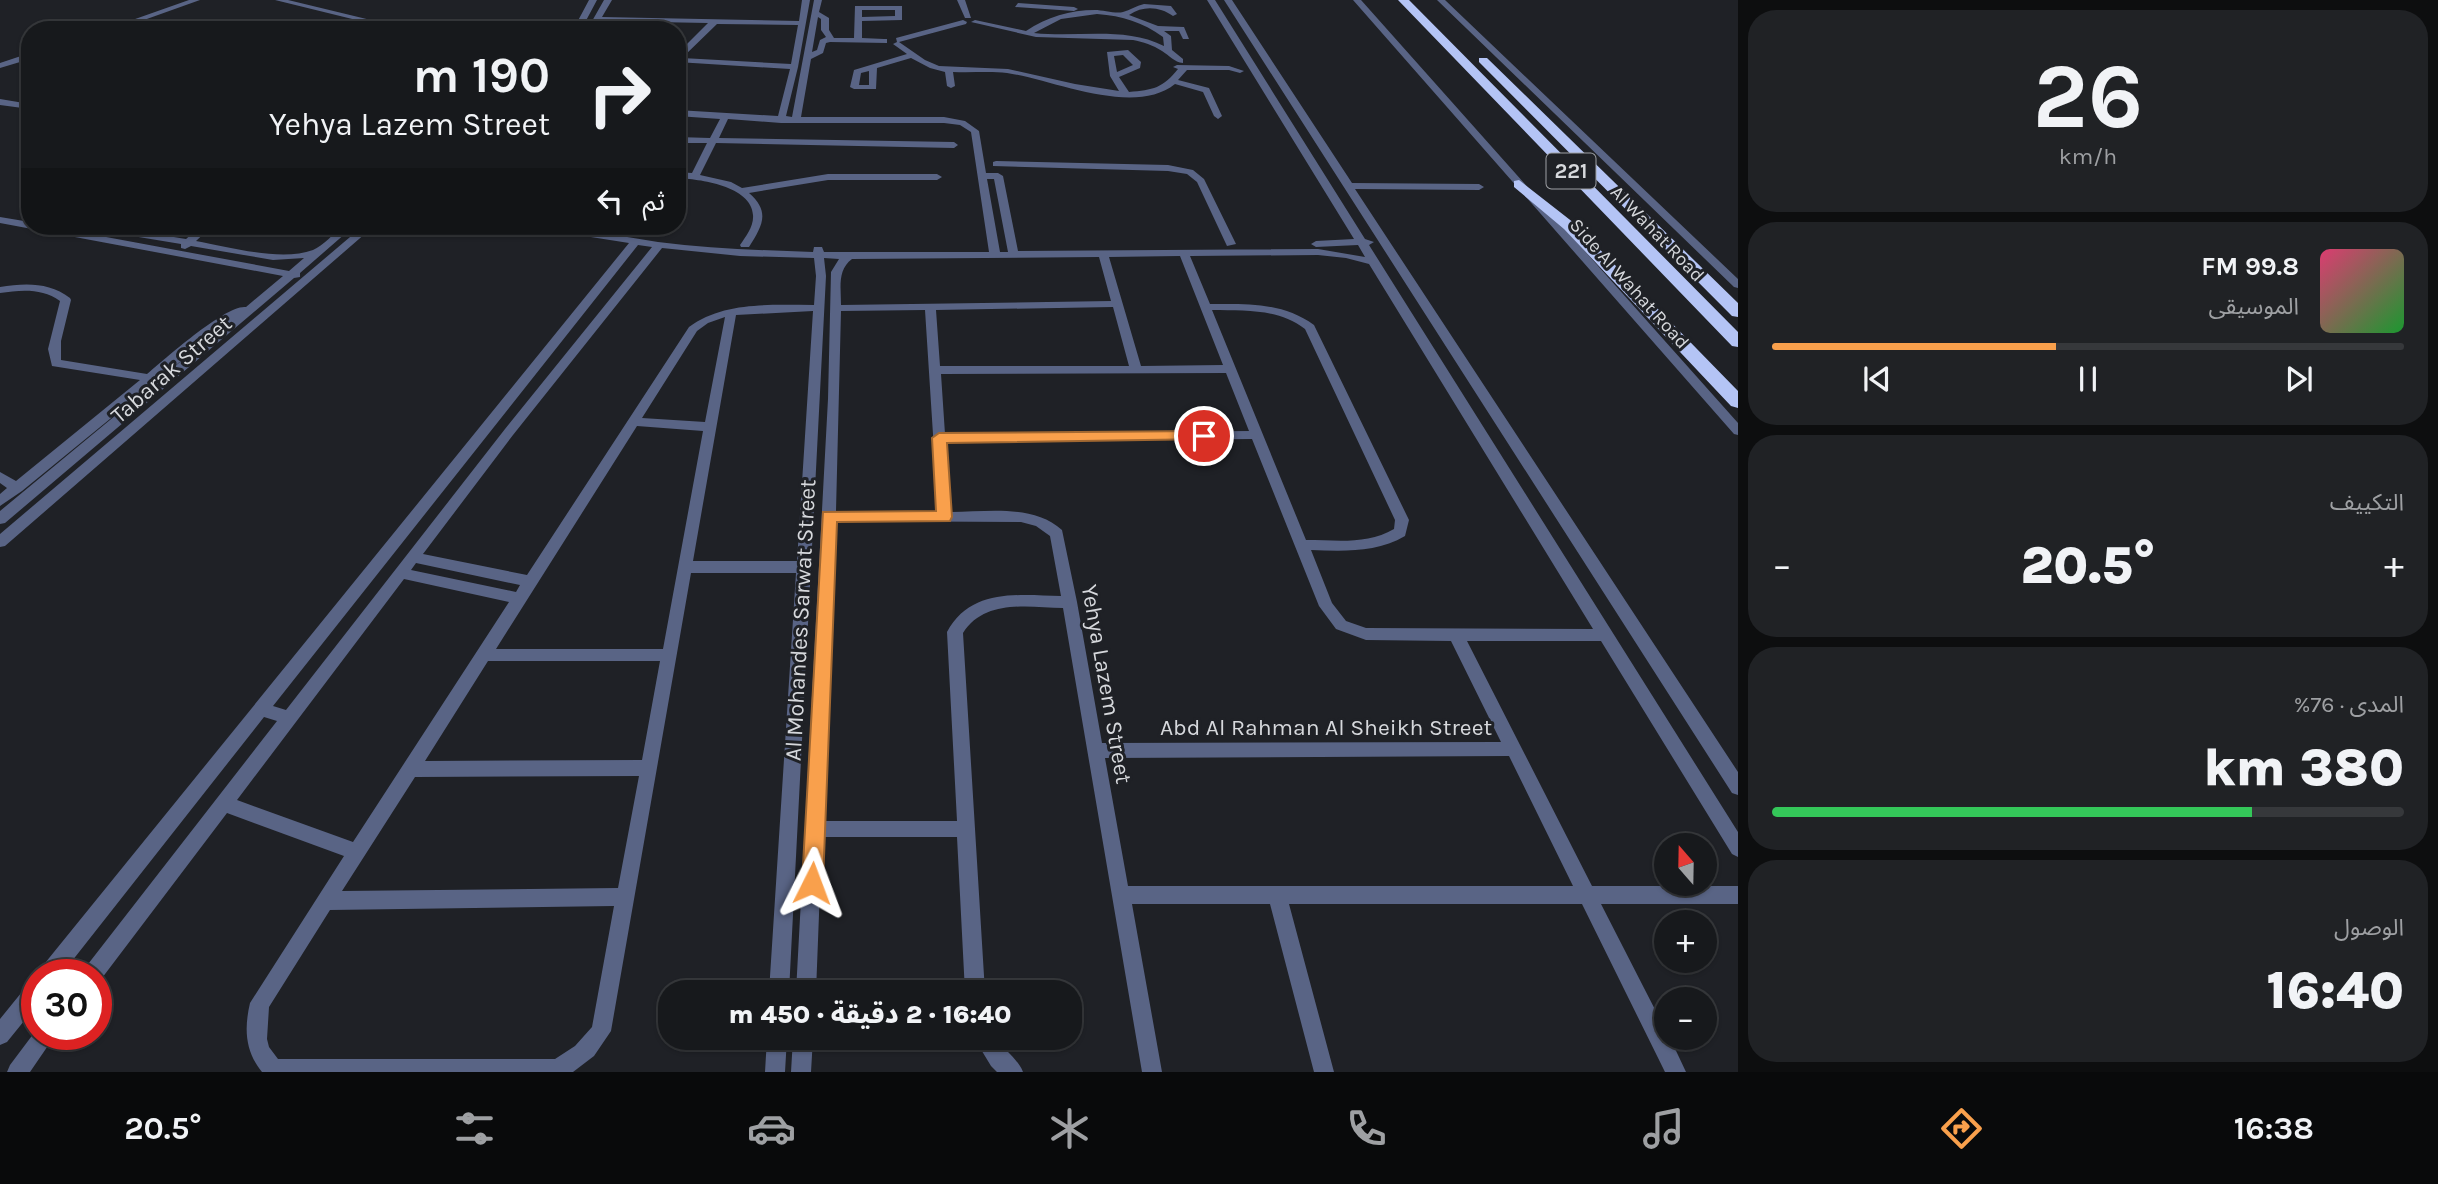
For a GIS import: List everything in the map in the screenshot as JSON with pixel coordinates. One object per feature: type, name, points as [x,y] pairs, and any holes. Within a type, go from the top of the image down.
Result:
[{"type":"highway","name":"Al Wahat Road","points":[[1404,0],[1738,342]]},
{"type":"highway","name":"Al Wahat Road","points":[[1423,0],[1738,312]]},
{"type":"highway","points":[[1519,184],[1569,226],[1738,402]]},
{"type":"street","points":[[122,21],[183,0]]},
{"type":"street","points":[[134,21],[196,0]]},
{"type":"street","points":[[279,0],[369,21]]},
{"type":"street","points":[[582,21],[593,0]]},
{"type":"street","points":[[608,0],[598,19],[715,21],[802,26],[813,30]]},
{"type":"street","points":[[781,120],[806,0]]},
{"type":"street","points":[[796,120],[818,0]]},
{"type":"street","points":[[1211,0],[1738,848]]},
{"type":"street","points":[[1228,0],[1738,788]]},
{"type":"street","name":"Side Al Wahat Road","points":[[1357,0],[1738,431]]},
{"type":"street","points":[[1441,0],[1738,285]]},
{"type":"street","points":[[963,1],[969,20]]},
{"type":"street","points":[[1018,5],[1123,16],[1157,28],[1181,29],[1186,37]]},
{"type":"street","points":[[1123,16],[1142,6],[1165,7],[1173,14]]},
{"type":"street","points":[[858,19],[899,18],[900,8],[859,8],[858,19],[858,40]]},
{"type":"street","points":[[589,9],[604,9]]},
{"type":"street","points":[[816,13],[825,18],[825,30],[829,38]]},
{"type":"street","points":[[1027,34],[1049,19],[1089,13],[1098,20]]},
{"type":"street","points":[[807,58],[820,51],[823,42],[829,38],[898,42],[969,20],[1027,34],[1107,31],[1142,39],[1168,50],[1187,65],[1229,68],[1238,66]]},
{"type":"street","points":[[686,51],[715,21]]},
{"type":"street","points":[[1157,28],[1167,36],[1168,50]]},
{"type":"street","points":[[1142,39],[1167,36]]},
{"type":"street","points":[[1236,38],[1238,66],[1272,98]]},
{"type":"street","points":[[898,42],[932,66],[949,70],[1005,70],[1099,93],[1128,95],[1154,90],[1174,80],[1187,65]]},
{"type":"street","points":[[0,55],[10,58]]},
{"type":"street","points":[[873,67],[913,55]]},
{"type":"street","points":[[0,63],[21,56]]},
{"type":"street","points":[[0,63],[21,57]]},
{"type":"street","points":[[686,61],[794,67]]},
{"type":"street","points":[[949,70],[951,86]]},
{"type":"street","points":[[1114,76],[1119,89],[1128,95]]},
{"type":"street","points":[[1174,80],[1206,90],[1218,116]]},
{"type":"street","points":[[0,102],[21,106]]},
{"type":"street","points":[[686,113],[781,120],[940,121],[968,124],[975,131],[994,251]]},
{"type":"street","points":[[695,176],[724,117]]},
{"type":"street","points":[[686,141],[954,145]]},
{"type":"street","points":[[1298,141],[1318,141]]},
{"type":"street","points":[[996,164],[1168,168],[1190,172],[1200,181],[1231,244]]},
{"type":"street","points":[[686,176],[725,183],[742,191],[755,204],[759,222],[755,234],[745,246]]},
{"type":"street","points":[[984,176],[998,176],[1013,250]]},
{"type":"street","points":[[742,191],[828,177],[937,177]]},
{"type":"street","points":[[1348,186],[1479,187]]},
{"type":"street","points":[[2,215],[21,216]]},
{"type":"street","points":[[2,215],[21,222]]},
{"type":"street","points":[[88,235],[308,277]]},
{"type":"street","points":[[142,235],[284,258],[320,250]]},
{"type":"street","points":[[178,251],[197,235]]},
{"type":"street","name":"Tabarak Street","points":[[0,519],[338,235]]},
{"type":"street","name":"Tabarak Street","points":[[0,542],[358,235]]},
{"type":"street","points":[[598,235],[740,253],[994,251]]},
{"type":"street","points":[[662,235],[849,256],[1383,242]]},
{"type":"street","points":[[61,959],[636,241]]},
{"type":"street","points":[[104,959],[412,557],[659,244]]},
{"type":"street","points":[[1013,250],[1103,254],[1318,252],[1374,262]]},
{"type":"street","name":"Al Mohandes Sarwat Street","points":[[807,980],[829,516],[828,272],[818,252]]},
{"type":"street","points":[[1103,254],[1136,369]]},
{"type":"street","points":[[1184,254],[1326,606],[1340,625],[1366,634],[1606,635]]},
{"type":"street","points":[[828,272],[849,256]]},
{"type":"street","points":[[0,290],[42,288],[57,292],[66,300],[55,342],[53,358],[56,363],[149,378]]},
{"type":"street","points":[[731,313],[601,1031],[590,1048],[574,1062],[556,1069],[273,1069],[261,1058],[255,1032],[260,1003],[693,329],[708,318],[731,313],[827,308],[1117,304]]},
{"type":"street","points":[[0,501],[226,317],[253,306]]},
{"type":"street","points":[[930,306],[945,517]]},
{"type":"street","points":[[1206,307],[1275,309],[1295,316],[1310,327],[1402,520],[1400,532],[1390,539],[1372,543],[1301,545]]},
{"type":"street","name":"Al Mohandes Sarwat Street","points":[[780,980],[806,538],[827,308]]},
{"type":"street","points":[[934,370],[1231,369]]},
{"type":"street","points":[[1450,387],[1479,386]]},
{"type":"street","points":[[635,422],[711,427]]},
{"type":"street","points":[[939,438],[1257,435]]},
{"type":"street","points":[[0,477],[17,488]]},
{"type":"street","name":"Yehya Lazem Street","points":[[829,516],[1021,517],[1036,519],[1057,534],[1152,1072]]},
{"type":"street","points":[[806,538],[828,538]]},
{"type":"street","points":[[412,557],[531,582]]},
{"type":"street","points":[[686,566],[804,567]]},
{"type":"street","points":[[400,573],[520,599]]},
{"type":"street","points":[[974,980],[955,632],[961,619],[972,609],[988,603],[1070,602]]},
{"type":"street","points":[[1456,635],[1676,1072]]},
{"type":"street","points":[[484,655],[670,655]]},
{"type":"street","points":[[260,709],[289,718]]},
{"type":"street","name":"Abd Al Rahman Al Sheikh Street","points":[[1096,751],[1514,749]]},
{"type":"street","points":[[410,769],[649,768]]},
{"type":"street","points":[[224,804],[357,852]]},
{"type":"street","points":[[815,829],[965,829]]},
{"type":"street","points":[[1277,894],[1324,1072]]},
{"type":"street","points":[[1121,895],[1738,895]]},
{"type":"street","points":[[325,901],[624,897]]},
{"type":"street","points":[[0,1035],[21,1009]]},
{"type":"street","points":[[17,1072],[34,1050]]},
{"type":"street","points":[[775,1072],[776,1050]]},
{"type":"street","points":[[801,1072],[802,1050]]},
{"type":"street","points":[[992,1050],[1013,1072]]},
{"type":"route","points":[[812,883],[829,516],[945,517],[939,438],[1204,436]]}]
